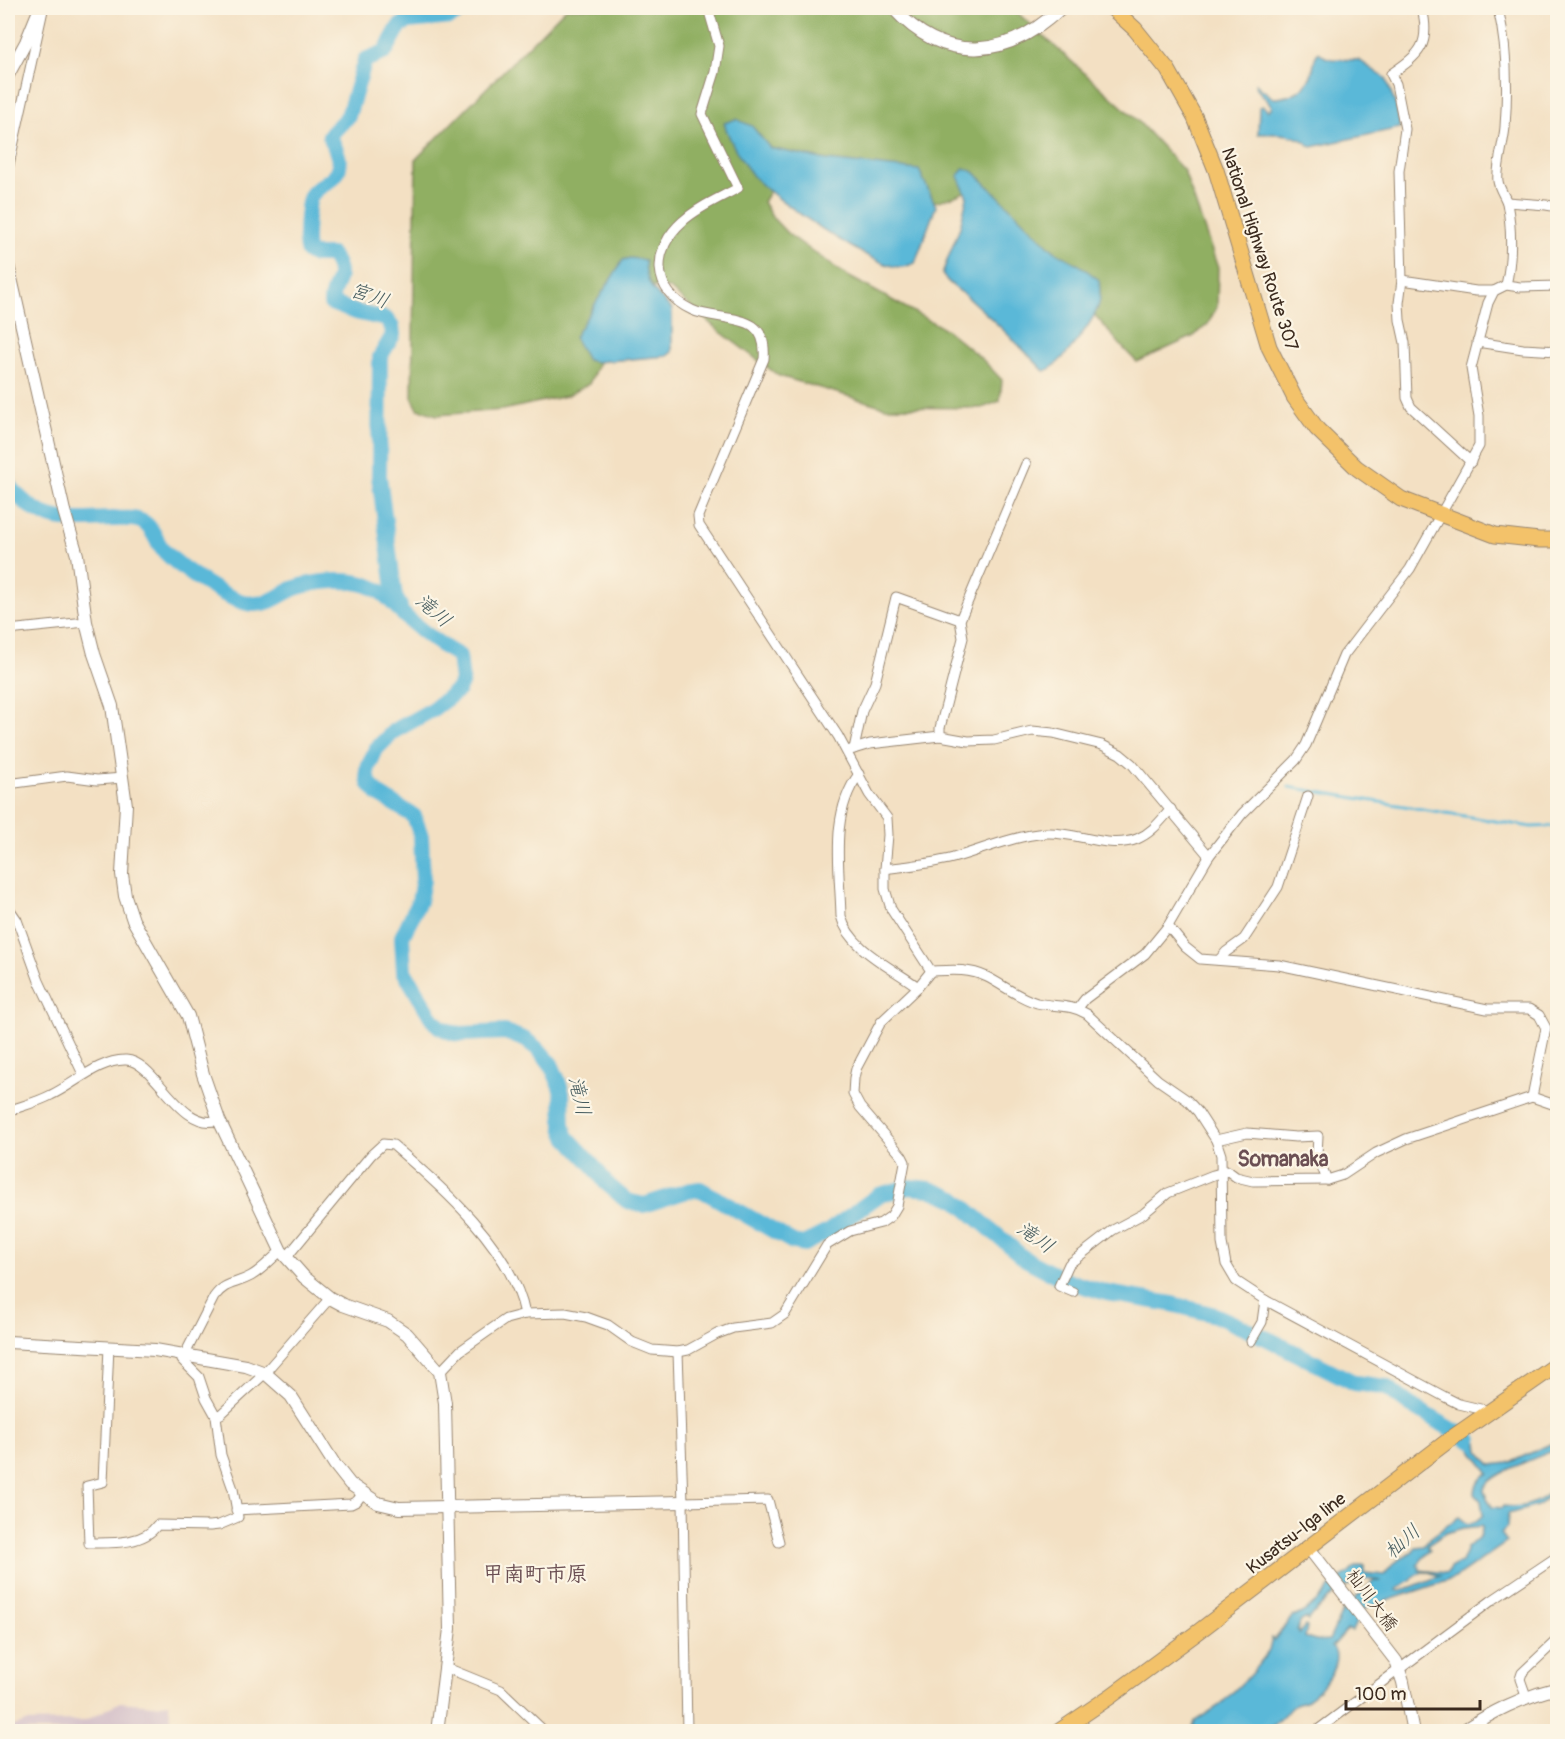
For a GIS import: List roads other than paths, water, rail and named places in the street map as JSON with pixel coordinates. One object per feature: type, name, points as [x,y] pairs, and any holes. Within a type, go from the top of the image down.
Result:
[{"type":"main road","name":"National Highway Route 307","points":[[1112,8],[1135,29],[1168,70],[1195,117],[1216,170],[1269,348],[1294,397],[1317,429],[1357,468],[1401,500],[1495,535],[1557,540]]},
{"type":"main road","name":"Kusatsu-Iga line","points":[[1058,1731],[1208,1625],[1474,1421],[1557,1364]]},
{"type":"street","points":[[8,75],[42,8]]},
{"type":"street","points":[[8,169],[42,8]]},
{"type":"street","points":[[708,8],[718,46],[718,57],[702,114],[738,188],[685,219],[676,228],[661,257],[660,280],[666,290],[692,310],[752,325],[764,341],[765,350],[764,360],[698,516],[699,525],[851,750],[869,794],[887,818],[885,889],[891,909],[931,971]]},
{"type":"street","points":[[893,8],[904,20],[923,34],[943,43],[970,48],[993,47],[1019,39],[1043,24],[1061,8]]},
{"type":"street","points":[[1422,8],[1425,26],[1421,46],[1415,57],[1391,74],[1396,84],[1405,129],[1400,171],[1402,280],[1399,303],[1405,343],[1407,398],[1411,407],[1471,462]]},
{"type":"street","points":[[1498,8],[1503,33],[1505,104],[1505,124],[1498,181],[1507,202],[1510,241],[1506,285]]},
{"type":"street","points":[[1507,202],[1546,204],[1557,207]]},
{"type":"street","points":[[8,265],[77,555],[86,622],[94,654],[112,706],[126,811],[122,874],[125,896],[133,920],[188,1016],[203,1074],[219,1120],[283,1254],[304,1277],[330,1298],[388,1321],[407,1334],[441,1371],[445,1403],[450,1629],[447,1668],[437,1731]]},
{"type":"street","points":[[1402,280],[1476,291],[1494,291],[1506,285],[1557,286]]},
{"type":"street","points":[[1078,1008],[1085,999],[1145,954],[1168,926],[1209,856],[1242,814],[1296,760],[1306,745],[1344,655],[1410,569],[1479,446],[1480,438],[1471,368],[1488,303],[1494,291]]},
{"type":"street","points":[[1477,342],[1523,349],[1557,351]]},
{"type":"street","points":[[940,736],[940,728],[963,638],[960,620],[1026,464]]},
{"type":"street","points":[[851,750],[862,711],[875,682],[896,597],[960,620]]},
{"type":"street","points":[[8,630],[86,622]]},
{"type":"street","points":[[851,750],[870,744],[940,736],[969,741],[994,740],[1032,731],[1053,733],[1102,745],[1120,754],[1132,764],[1209,856]]},
{"type":"street","points":[[859,774],[852,783],[841,809],[839,834],[844,928],[883,964],[918,987]]},
{"type":"street","points":[[8,784],[66,776],[97,780],[123,778]]},
{"type":"street","points":[[1219,960],[1244,939],[1278,887],[1308,796]]},
{"type":"street","points":[[885,869],[923,865],[999,842],[1046,833],[1110,842],[1135,840],[1149,833],[1171,809]]},
{"type":"street","points":[[8,908],[17,920],[39,981],[83,1074]]},
{"type":"street","points":[[1168,926],[1185,947],[1200,958],[1279,965],[1487,1009],[1528,1009],[1539,1015],[1546,1028],[1532,1097]]},
{"type":"street","points":[[441,1371],[460,1352],[487,1332],[507,1319],[525,1314],[565,1313],[586,1317],[608,1325],[632,1342],[652,1350],[678,1352],[688,1350],[717,1334],[733,1329],[772,1323],[785,1314],[827,1245],[850,1231],[881,1223],[891,1216],[897,1206],[905,1162],[860,1107],[853,1094],[856,1069],[881,1022],[918,987],[931,971],[961,969],[986,976],[1036,1003],[1078,1008],[1158,1080],[1187,1100],[1198,1112],[1216,1140],[1221,1155],[1220,1222],[1226,1264],[1236,1281],[1265,1300],[1445,1397],[1460,1404],[1489,1411]]},
{"type":"street","points":[[8,1111],[52,1095],[83,1074],[124,1060],[139,1064],[193,1118],[219,1120]]},
{"type":"street","points":[[1073,1292],[1059,1286],[1067,1267],[1113,1230],[1143,1214],[1168,1193],[1221,1172],[1228,1172],[1236,1177],[1253,1181],[1327,1180],[1343,1176],[1376,1153],[1406,1139],[1532,1097],[1557,1106]]},
{"type":"street","points":[[1216,1140],[1247,1133],[1296,1137],[1318,1136],[1317,1154],[1327,1180]]},
{"type":"street","points":[[109,1347],[103,1482],[87,1486],[89,1543],[129,1541],[154,1529],[157,1525],[219,1525],[238,1517],[233,1489],[221,1455],[216,1416],[206,1398],[199,1377],[182,1360],[220,1288],[248,1278],[283,1254],[383,1144],[393,1144],[439,1187],[500,1253],[525,1314]]},
{"type":"street","points":[[216,1416],[265,1373],[330,1298]]},
{"type":"street","points":[[1252,1340],[1262,1322],[1265,1300]]},
{"type":"street","points":[[8,1342],[155,1350],[246,1366],[265,1373],[291,1396],[335,1465],[350,1484],[378,1503],[399,1508],[768,1500],[779,1542]]},
{"type":"street","points":[[678,1352],[687,1731]]},
{"type":"street","points":[[236,1510],[351,1504],[357,1501],[362,1494]]},
{"type":"street","name":"杣川大橋","points":[[1308,1547],[1397,1665]]},
{"type":"street","points":[[1315,1731],[1397,1665],[1557,1556]]},
{"type":"street","points":[[1526,1696],[1520,1679],[1522,1673],[1557,1638]]},
{"type":"street","points":[[1397,1665],[1413,1731]]},
{"type":"street","points":[[447,1668],[501,1690],[545,1731]]},
{"type":"street","points":[[1461,1731],[1499,1708],[1526,1696],[1557,1688]]},
{"type":"water","points":[[1319,52],[1332,59],[1359,60],[1386,79],[1396,106],[1400,128],[1312,147],[1306,142],[1287,135],[1258,134],[1259,107],[1263,106],[1268,111],[1272,107],[1255,86],[1256,83],[1261,90],[1273,98],[1293,94],[1308,82]]},
{"type":"water","points":[[736,119],[752,126],[770,148],[827,160],[919,170],[936,206],[915,263],[902,267],[889,265],[870,257],[824,230],[763,186],[744,164],[729,136],[724,123]]},
{"type":"water","points":[[964,168],[974,172],[1053,250],[1081,266],[1099,280],[1100,301],[1091,321],[1067,353],[1051,368],[1044,371],[942,274],[960,227],[967,197],[958,176]]},
{"type":"water","points":[[630,258],[645,260],[645,269],[652,288],[672,309],[672,352],[667,356],[596,362],[587,360],[574,337],[623,260]]},
{"type":"water","points":[[1456,1429],[1478,1442],[1479,1451],[1491,1465],[1509,1463],[1557,1441],[1557,1449],[1504,1472],[1487,1484],[1484,1492],[1492,1507],[1526,1505],[1539,1500],[1557,1486],[1557,1489],[1537,1506],[1508,1514],[1507,1527],[1501,1533],[1507,1542],[1455,1578],[1368,1607],[1361,1612],[1352,1631],[1347,1630],[1332,1647],[1336,1660],[1330,1675],[1319,1690],[1307,1700],[1294,1705],[1267,1731],[1188,1732],[1193,1728],[1195,1721],[1220,1705],[1251,1674],[1269,1651],[1272,1638],[1274,1640],[1292,1617],[1310,1607],[1335,1582],[1361,1565],[1364,1565],[1364,1573],[1384,1575],[1394,1563],[1413,1552],[1416,1547],[1424,1546],[1430,1538],[1459,1517],[1468,1524],[1483,1515],[1481,1501],[1475,1494],[1475,1490],[1478,1481],[1489,1473],[1471,1450],[1470,1443],[1448,1430]],"holes":[[[1483,1526],[1480,1536],[1467,1548],[1461,1562],[1450,1568],[1447,1573],[1419,1570],[1420,1567],[1417,1565],[1430,1550],[1428,1545],[1446,1533]],[[1422,1572],[1440,1576],[1401,1591],[1396,1590]],[[1366,1579],[1382,1581],[1374,1581],[1344,1608],[1329,1640],[1315,1641],[1305,1637],[1307,1627],[1305,1626],[1299,1633],[1297,1630],[1301,1621],[1307,1618],[1308,1621],[1319,1607],[1349,1585]]]},
{"type":"waterway","name":"宮川","points":[[400,606],[395,597],[379,476],[380,357],[393,335],[392,327],[386,319],[355,312],[331,303],[339,270],[331,255],[313,255],[308,252],[307,215],[311,196],[338,171],[338,157],[330,135],[348,116],[365,60],[385,52],[399,27],[408,21],[451,17],[456,14],[458,8]]},
{"type":"waterway","name":"滝川","points":[[8,483],[30,506],[54,517],[81,520],[136,519],[143,522],[150,528],[164,551],[182,567],[219,591],[243,602],[265,603],[295,588],[321,582],[341,581],[367,585],[385,595],[420,629],[459,656],[462,681],[458,690],[430,711],[394,731],[376,749],[367,770],[369,783],[378,794],[414,816],[421,836],[423,880],[419,901],[402,937],[404,971],[433,1020],[440,1027],[462,1034],[505,1032],[526,1040],[539,1050],[551,1064],[562,1093],[563,1127],[567,1137],[606,1183],[627,1201],[644,1205],[700,1189],[793,1242],[804,1244],[829,1231],[879,1195],[909,1187],[930,1189],[955,1199],[1025,1259],[1067,1281],[1107,1293],[1172,1304],[1215,1315],[1355,1383],[1386,1387],[1410,1405],[1470,1440]]},
{"type":"waterway","points":[[1289,787],[1531,827],[1558,826]]},
{"type":"district","name":"Somanaka","points":[[1283,1159]]},
{"type":"district","name":"甲南町市原","points":[[535,1574]]},
{"type":"water label","name":"杣川","points":[[1402,1541]]}]
